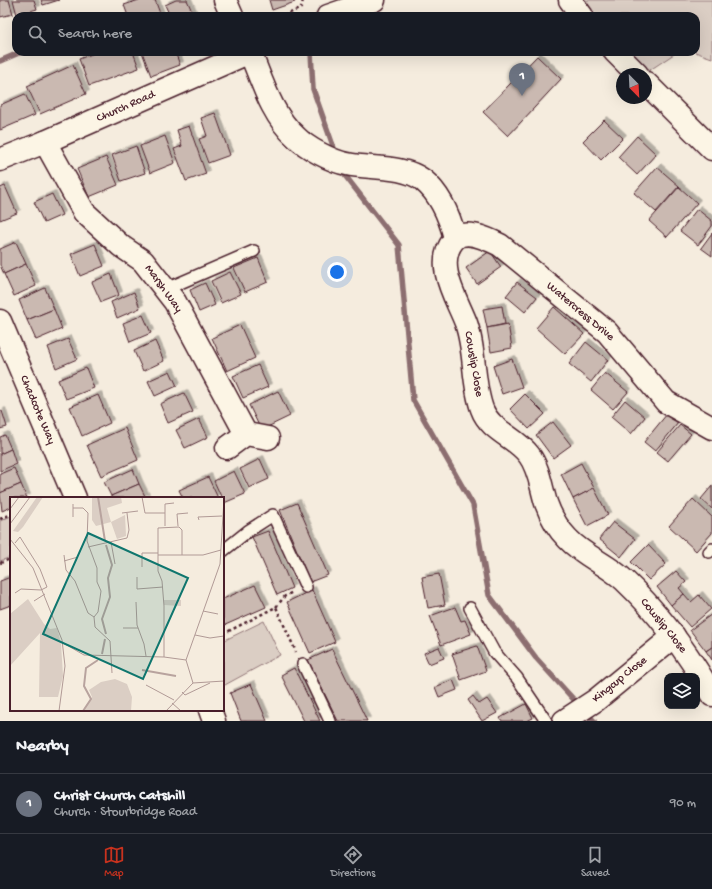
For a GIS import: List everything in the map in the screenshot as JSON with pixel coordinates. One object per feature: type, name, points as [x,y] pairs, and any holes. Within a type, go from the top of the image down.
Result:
[{"type":"street","points":[[225,0],[230,12]]},
{"type":"street","points":[[340,12],[374,0]]},
{"type":"street","points":[[570,0],[579,12]]},
{"type":"street","name":"Church Road","points":[[0,160],[241,56]]},
{"type":"street","points":[[252,56],[279,117],[295,137],[312,149],[345,164],[407,173],[423,180],[436,194],[445,210],[451,224],[454,238]]},
{"type":"street","points":[[619,56],[631,68]]},
{"type":"street","points":[[652,89],[712,149]]},
{"type":"street","name":"Marsh Way","points":[[44,142],[84,212],[121,246],[143,261],[176,302],[246,434]]},
{"type":"street","name":"Watercress Drive","points":[[454,238],[469,234],[484,236],[500,245],[607,332],[666,402],[712,428]]},
{"type":"street","name":"Cowslip Close","points":[[454,238],[448,247],[446,260],[447,275],[466,325],[477,391],[483,411],[490,422],[530,455],[540,478],[550,513],[568,539],[578,549],[602,563],[623,580],[674,636],[699,672],[712,695]]},
{"type":"street","name":"Chadcote Way","points":[[0,321],[75,497]]},
{"type":"street","points":[[227,448],[246,434],[268,438]]},
{"type":"street","name":"Kingcup Close","points":[[564,721],[596,700],[674,636]]},
{"type":"street","points":[[210,711],[214,721]]},
{"type":"lane","points":[[166,290],[254,251]]},
{"type":"lane","points":[[224,550],[248,531],[273,515],[306,587]]},
{"type":"lane","points":[[470,608],[494,652],[517,678],[546,721]]},
{"type":"lane","points":[[302,664],[330,721]]},
{"type":"path","points":[[292,12],[301,8],[303,0]]},
{"type":"path","points":[[0,518],[10,514]]},
{"type":"path","points":[[0,563],[10,559]]},
{"type":"path","points":[[224,633],[276,607],[285,596],[306,587]]},
{"type":"path","points":[[276,607],[296,653]]},
{"type":"shaded area","points":[[584,0],[712,0],[712,58],[700,54],[700,12],[592,12]]},
{"type":"shaded area","points":[[632,56],[671,56],[652,69],[643,68]]},
{"type":"shaded area","points":[[10,516],[10,557],[0,561],[0,521]]},
{"type":"shaded area","points":[[264,621],[280,655],[224,685],[224,641]]},
{"type":"building","points":[[0,0],[9,0],[12,14],[0,17]]},
{"type":"building","points":[[13,0],[34,0],[37,9],[27,12],[16,12]]},
{"type":"building","points":[[41,0],[59,0],[43,5]]},
{"type":"building","points":[[139,0],[155,0],[160,12],[127,12],[124,5]]},
{"type":"building","points":[[176,0],[187,0],[192,12],[168,12],[165,5]]},
{"type":"building","points":[[269,0],[294,0],[295,2],[272,10]]},
{"type":"building","points":[[87,56],[134,56],[139,68],[89,86],[79,59]]},
{"type":"building","points":[[144,56],[177,56],[180,65],[151,76]]},
{"type":"building","points":[[537,56],[561,79],[508,136],[483,112]]},
{"type":"building","points":[[73,65],[86,94],[40,114],[27,86]]},
{"type":"building","points":[[25,94],[35,115],[0,130],[0,105]]},
{"type":"building","points":[[215,113],[230,155],[208,163],[199,139],[207,136],[201,118]]},
{"type":"building","points":[[604,120],[623,138],[601,160],[583,141]]},
{"type":"building","points":[[189,126],[206,174],[186,181],[174,149],[182,146],[177,130]]},
{"type":"building","points":[[165,136],[175,163],[150,173],[140,146]]},
{"type":"building","points":[[637,136],[656,154],[637,175],[618,157]]},
{"type":"building","points":[[136,146],[145,173],[121,181],[112,155]]},
{"type":"building","points":[[106,157],[118,185],[89,197],[77,169]]},
{"type":"building","points":[[657,167],[679,186],[656,212],[634,193]]},
{"type":"building","points":[[5,186],[17,213],[0,220],[0,188]]},
{"type":"building","points":[[679,187],[697,203],[667,237],[649,221]]},
{"type":"building","points":[[52,194],[62,215],[44,223],[34,202]]},
{"type":"building","points":[[697,209],[712,221],[712,226],[698,245],[680,231]]},
{"type":"building","points":[[712,233],[712,256],[701,248]]},
{"type":"building","points":[[16,242],[26,264],[4,274],[0,265],[0,249]]},
{"type":"building","points":[[95,244],[104,266],[80,276],[71,254]]},
{"type":"building","points":[[490,251],[501,267],[477,284],[466,268]]},
{"type":"building","points":[[258,258],[268,282],[245,292],[234,268]]},
{"type":"building","points":[[26,264],[36,286],[14,296],[4,274]]},
{"type":"building","points":[[230,272],[241,294],[221,303],[211,281]]},
{"type":"building","points":[[111,274],[119,295],[101,302],[92,282]]},
{"type":"building","points":[[517,282],[537,297],[525,312],[506,296]]},
{"type":"building","points":[[205,283],[215,305],[199,312],[190,290]]},
{"type":"building","points":[[45,288],[54,309],[27,320],[19,300]]},
{"type":"building","points":[[134,292],[140,308],[117,318],[111,302]]},
{"type":"building","points":[[502,306],[505,324],[487,328],[483,309]]},
{"type":"building","points":[[554,307],[584,334],[565,354],[536,328]]},
{"type":"building","points":[[54,309],[62,329],[36,340],[27,320]]},
{"type":"building","points":[[143,315],[151,333],[130,342],[123,323]]},
{"type":"building","points":[[508,324],[512,348],[491,352],[487,328]]},
{"type":"building","points":[[240,325],[255,358],[227,371],[212,338]]},
{"type":"building","points":[[68,339],[77,359],[56,368],[48,347]]},
{"type":"building","points":[[155,341],[164,361],[143,371],[134,351]]},
{"type":"building","points":[[586,342],[608,360],[591,382],[569,364]]},
{"type":"building","points":[[512,359],[522,387],[502,394],[493,366]]},
{"type":"building","points":[[258,365],[268,387],[243,398],[233,376]]},
{"type":"building","points":[[86,368],[94,388],[66,399],[58,380]]},
{"type":"building","points":[[170,371],[177,386],[155,396],[148,381]]},
{"type":"building","points":[[605,373],[628,392],[613,409],[591,390]]},
{"type":"building","points":[[278,391],[290,416],[261,430],[249,405]]},
{"type":"building","points":[[184,393],[193,412],[168,423],[160,404]]},
{"type":"building","points":[[525,394],[545,414],[529,429],[510,409]]},
{"type":"building","points":[[98,395],[110,423],[82,436],[70,407]]},
{"type":"building","points":[[625,400],[645,417],[631,434],[611,417]]},
{"type":"building","points":[[2,411],[7,427],[0,429],[0,412]]},
{"type":"building","points":[[667,414],[678,423],[655,451],[644,442]]},
{"type":"building","points":[[199,419],[208,437],[185,448],[176,430]]},
{"type":"building","points":[[553,422],[571,445],[553,458],[536,435]]},
{"type":"building","points":[[680,425],[691,434],[668,461],[657,452]]},
{"type":"building","points":[[125,428],[138,460],[101,476],[87,445]]},
{"type":"building","points":[[5,435],[11,449],[0,454],[0,437]]},
{"type":"building","points":[[11,449],[16,464],[0,471],[0,454]]},
{"type":"building","points":[[260,459],[269,479],[249,488],[240,469]]},
{"type":"building","points":[[581,463],[594,488],[573,499],[561,474]]},
{"type":"building","points":[[14,468],[21,484],[0,493],[0,474]]},
{"type":"building","points":[[133,469],[139,484],[111,496],[104,482]]},
{"type":"building","points":[[234,471],[245,494],[224,503],[224,497],[221,497],[214,481]]},
{"type":"building","points":[[208,477],[218,497],[182,497],[179,490]]},
{"type":"building","points":[[21,484],[27,497],[10,497],[10,507],[2,511],[0,493]]},
{"type":"building","points":[[139,484],[146,497],[111,497]]},
{"type":"building","points":[[712,486],[712,509],[701,499]]},
{"type":"building","points":[[594,488],[608,515],[587,526],[573,499]]},
{"type":"building","points":[[693,499],[712,517],[712,533],[696,551],[669,526]]},
{"type":"building","points":[[297,503],[328,575],[310,582],[280,510]]},
{"type":"building","points":[[613,522],[635,539],[621,557],[599,539]]},
{"type":"building","points":[[268,531],[292,588],[277,595],[252,537]]},
{"type":"building","points":[[648,545],[666,564],[649,580],[631,562]]},
{"type":"building","points":[[676,571],[686,582],[679,588],[684,594],[671,605],[657,587]]},
{"type":"building","points":[[439,574],[445,605],[428,608],[422,577]]},
{"type":"building","points":[[10,577],[10,605],[0,609],[0,581]]},
{"type":"building","points":[[255,585],[266,607],[224,626],[224,599]]},
{"type":"building","points":[[312,590],[335,642],[310,653],[287,602]]},
{"type":"building","points":[[684,594],[691,602],[699,595],[711,609],[690,627],[671,605]]},
{"type":"building","points":[[455,607],[461,621],[465,620],[471,634],[441,645],[430,616]]},
{"type":"building","points":[[712,614],[712,647],[706,651],[690,630]]},
{"type":"building","points":[[477,646],[486,671],[461,680],[452,654]]},
{"type":"building","points":[[439,647],[444,658],[429,664],[424,653]]},
{"type":"building","points":[[712,647],[712,660],[706,651]]},
{"type":"building","points":[[332,649],[367,721],[338,721],[308,660]]},
{"type":"building","points":[[294,668],[320,721],[304,721],[281,675]]},
{"type":"building","points":[[453,680],[457,690],[439,697],[435,687]]},
{"type":"building","points":[[251,684],[267,721],[241,721],[230,693]]},
{"type":"building","points":[[473,696],[479,704],[487,699],[497,713],[482,721],[468,700]]},
{"type":"building","points":[[526,704],[533,718],[527,721],[502,721],[500,718]]},
{"type":"waterway","points":[[0,61],[12,56]]},
{"type":"waterway","points":[[311,56],[313,89],[336,154]]},
{"type":"waterway","points":[[340,169],[399,245],[413,400],[473,505],[489,595],[536,658],[576,702]]},
{"type":"waterway","points":[[588,715],[594,721]]},
{"type":"place","name":"Christ Church Catshill","points":[[522,96]]}]
